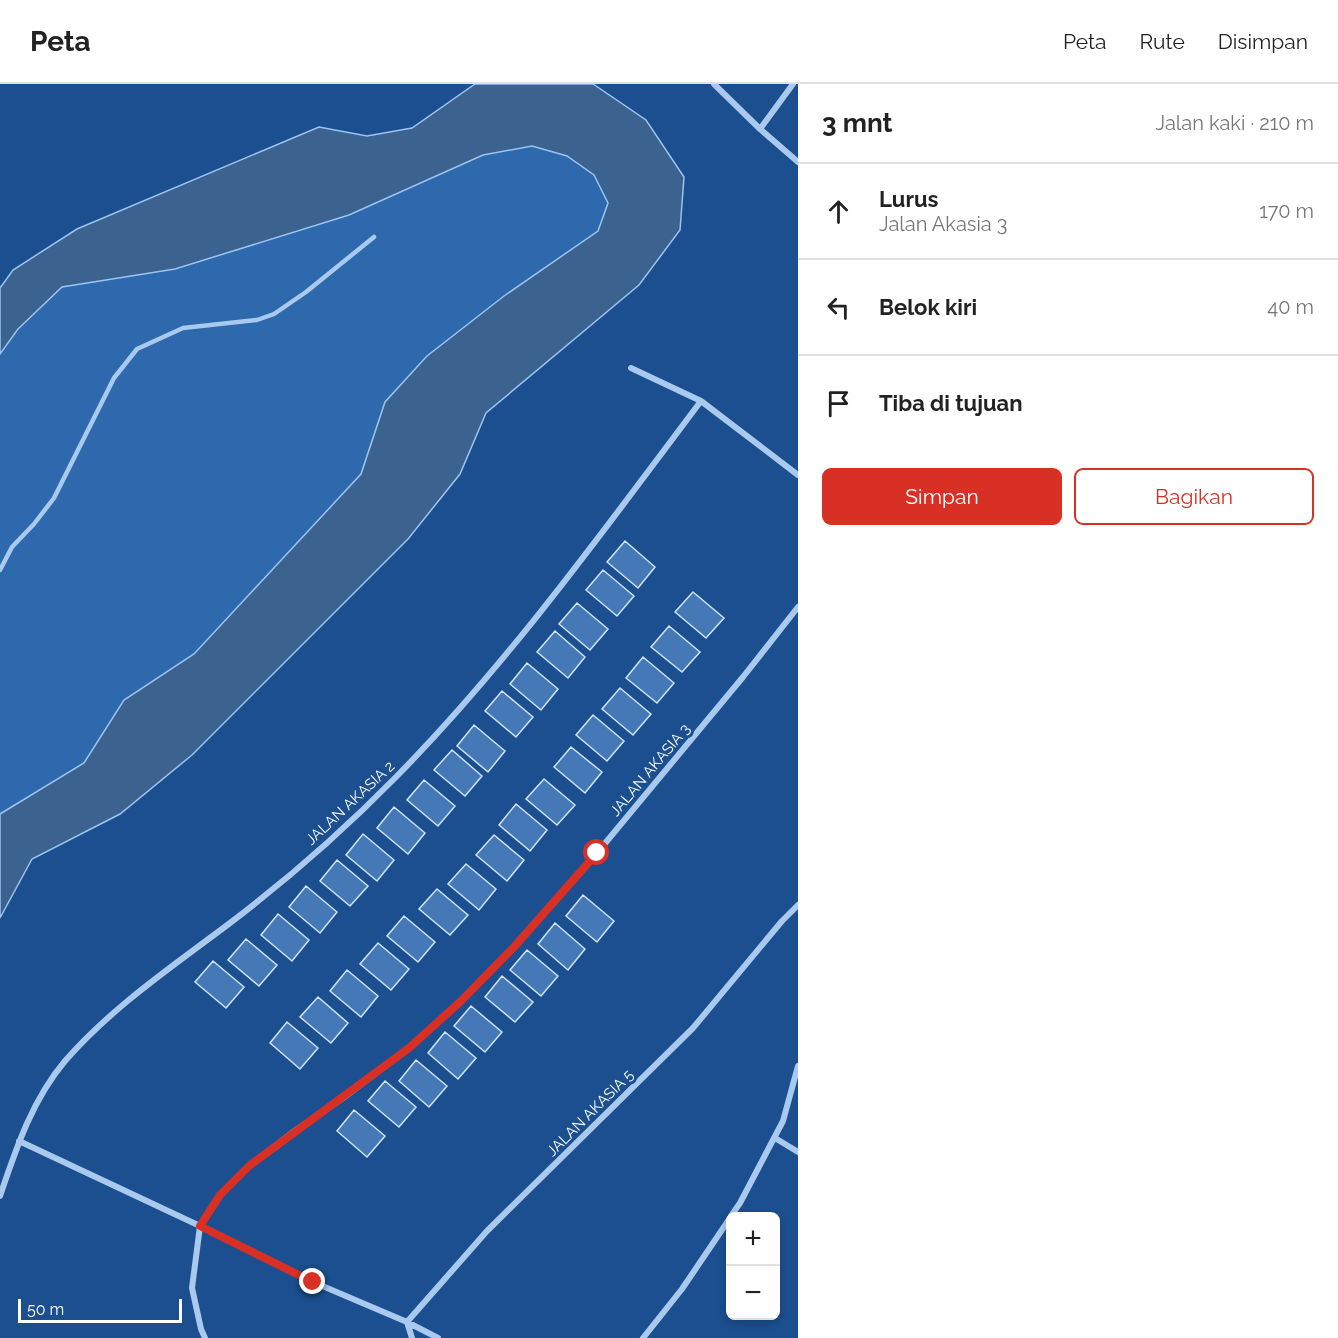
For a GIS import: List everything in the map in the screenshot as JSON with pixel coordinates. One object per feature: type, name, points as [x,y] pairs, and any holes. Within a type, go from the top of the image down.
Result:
[{"type":"street","points":[[714,84],[798,162]]},
{"type":"street","points":[[760,129],[793,84]]},
{"type":"street","points":[[631,368],[701,401],[798,475]]},
{"type":"street","name":"JALAN AKASIA 2","points":[[0,1196],[19,1141],[40,1099],[64,1062],[111,1016],[300,866],[395,778],[489,676],[701,401]]},
{"type":"street","name":"JALAN AKASIA 3","points":[[205,1338],[192,1288],[200,1226],[220,1195],[249,1166],[409,1048],[461,1001],[514,947],[597,853],[798,607]]},
{"type":"street","name":"JALAN AKASIA 5","points":[[407,1322],[487,1231],[693,1028],[798,905]]},
{"type":"street","points":[[734,1212],[783,1121],[798,1066]]},
{"type":"street","points":[[775,1138],[798,1152]]},
{"type":"street","points":[[19,1141],[313,1282],[407,1322],[438,1338]]},
{"type":"street","points":[[643,1338],[682,1289],[726,1224]]},
{"type":"street","points":[[407,1322],[412,1338]]},
{"type":"lane","points":[[0,570],[12,547],[54,498],[114,378],[137,349],[183,328],[257,320],[274,315],[374,237]]},
{"type":"shaded area","points":[[475,84],[593,84],[646,120],[684,177],[680,230],[639,285],[486,413],[460,474],[408,539],[192,755],[120,814],[32,859],[0,918],[0,814],[84,763],[124,700],[194,654],[361,474],[385,402],[427,356],[504,296],[598,231],[608,203],[594,175],[567,156],[532,146],[483,155],[349,215],[175,269],[62,287],[18,329],[0,354],[0,288],[13,270],[77,229],[319,127],[367,136],[412,128]]},
{"type":"shaded area","points":[[532,146],[567,156],[594,175],[608,203],[599,231],[504,296],[385,402],[361,474],[194,654],[124,700],[84,763],[0,814],[0,354],[18,329],[62,287],[175,269],[349,215],[483,155]]},
{"type":"building","points":[[625,541],[655,567],[638,588],[607,562]]},
{"type":"building","points":[[603,570],[634,596],[617,616],[586,590]]},
{"type":"building","points":[[693,592],[724,618],[706,638],[675,612]]},
{"type":"building","points":[[577,603],[608,629],[590,650],[559,624]]},
{"type":"building","points":[[669,626],[700,652],[682,672],[651,647]]},
{"type":"building","points":[[555,631],[585,657],[568,678],[537,652]]},
{"type":"building","points":[[643,657],[674,683],[657,703],[626,678]]},
{"type":"building","points":[[527,663],[558,689],[541,710],[510,684]]},
{"type":"building","points":[[620,688],[651,714],[633,735],[602,709]]},
{"type":"building","points":[[502,691],[533,717],[516,737],[485,711]]},
{"type":"building","points":[[593,715],[624,741],[607,761],[576,735]]},
{"type":"building","points":[[474,725],[505,751],[488,772],[457,746]]},
{"type":"building","points":[[571,747],[602,772],[585,793],[554,767]]},
{"type":"building","points":[[452,750],[482,776],[465,796],[434,770]]},
{"type":"building","points":[[544,779],[575,805],[557,825],[526,799]]},
{"type":"building","points":[[424,780],[455,806],[438,826],[407,800]]},
{"type":"building","points":[[516,804],[547,830],[530,851],[499,825]]},
{"type":"building","points":[[394,807],[425,833],[408,854],[377,828]]},
{"type":"building","points":[[363,834],[394,860],[377,881],[346,855]]},
{"type":"building","points":[[494,835],[524,860],[507,881],[476,855]]},
{"type":"building","points":[[337,860],[368,886],[350,906],[320,881]]},
{"type":"building","points":[[466,864],[496,889],[479,910],[448,884]]},
{"type":"building","points":[[306,886],[337,912],[320,933],[289,907]]},
{"type":"building","points":[[437,889],[468,915],[450,935],[419,909]]},
{"type":"building","points":[[583,895],[614,921],[597,942],[566,916]]},
{"type":"building","points":[[278,914],[309,940],[292,961],[261,935]]},
{"type":"building","points":[[404,916],[435,942],[418,962],[387,936]]},
{"type":"building","points":[[555,923],[585,949],[568,970],[538,944]]},
{"type":"building","points":[[246,939],[277,965],[259,986],[228,960]]},
{"type":"building","points":[[378,943],[409,969],[391,990],[360,964]]},
{"type":"building","points":[[527,950],[558,976],[541,996],[510,970]]},
{"type":"building","points":[[213,961],[244,987],[226,1008],[195,982]]},
{"type":"building","points":[[347,970],[378,996],[361,1017],[330,991]]},
{"type":"building","points":[[502,976],[533,1002],[515,1022],[485,997]]},
{"type":"building","points":[[318,997],[348,1023],[331,1043],[300,1017]]},
{"type":"building","points":[[471,1006],[502,1032],[485,1052],[454,1026]]},
{"type":"building","points":[[287,1022],[318,1048],[300,1069],[270,1043]]},
{"type":"building","points":[[445,1032],[476,1058],[458,1079],[428,1053]]},
{"type":"building","points":[[416,1060],[447,1086],[429,1107],[399,1081]]},
{"type":"building","points":[[385,1081],[416,1107],[399,1127],[368,1101]]},
{"type":"building","points":[[354,1110],[385,1136],[367,1157],[337,1131]]},
{"type":"route","points":[[313,1282],[200,1226],[220,1195],[249,1166],[409,1048],[461,1001],[514,947],[597,853]]}]
